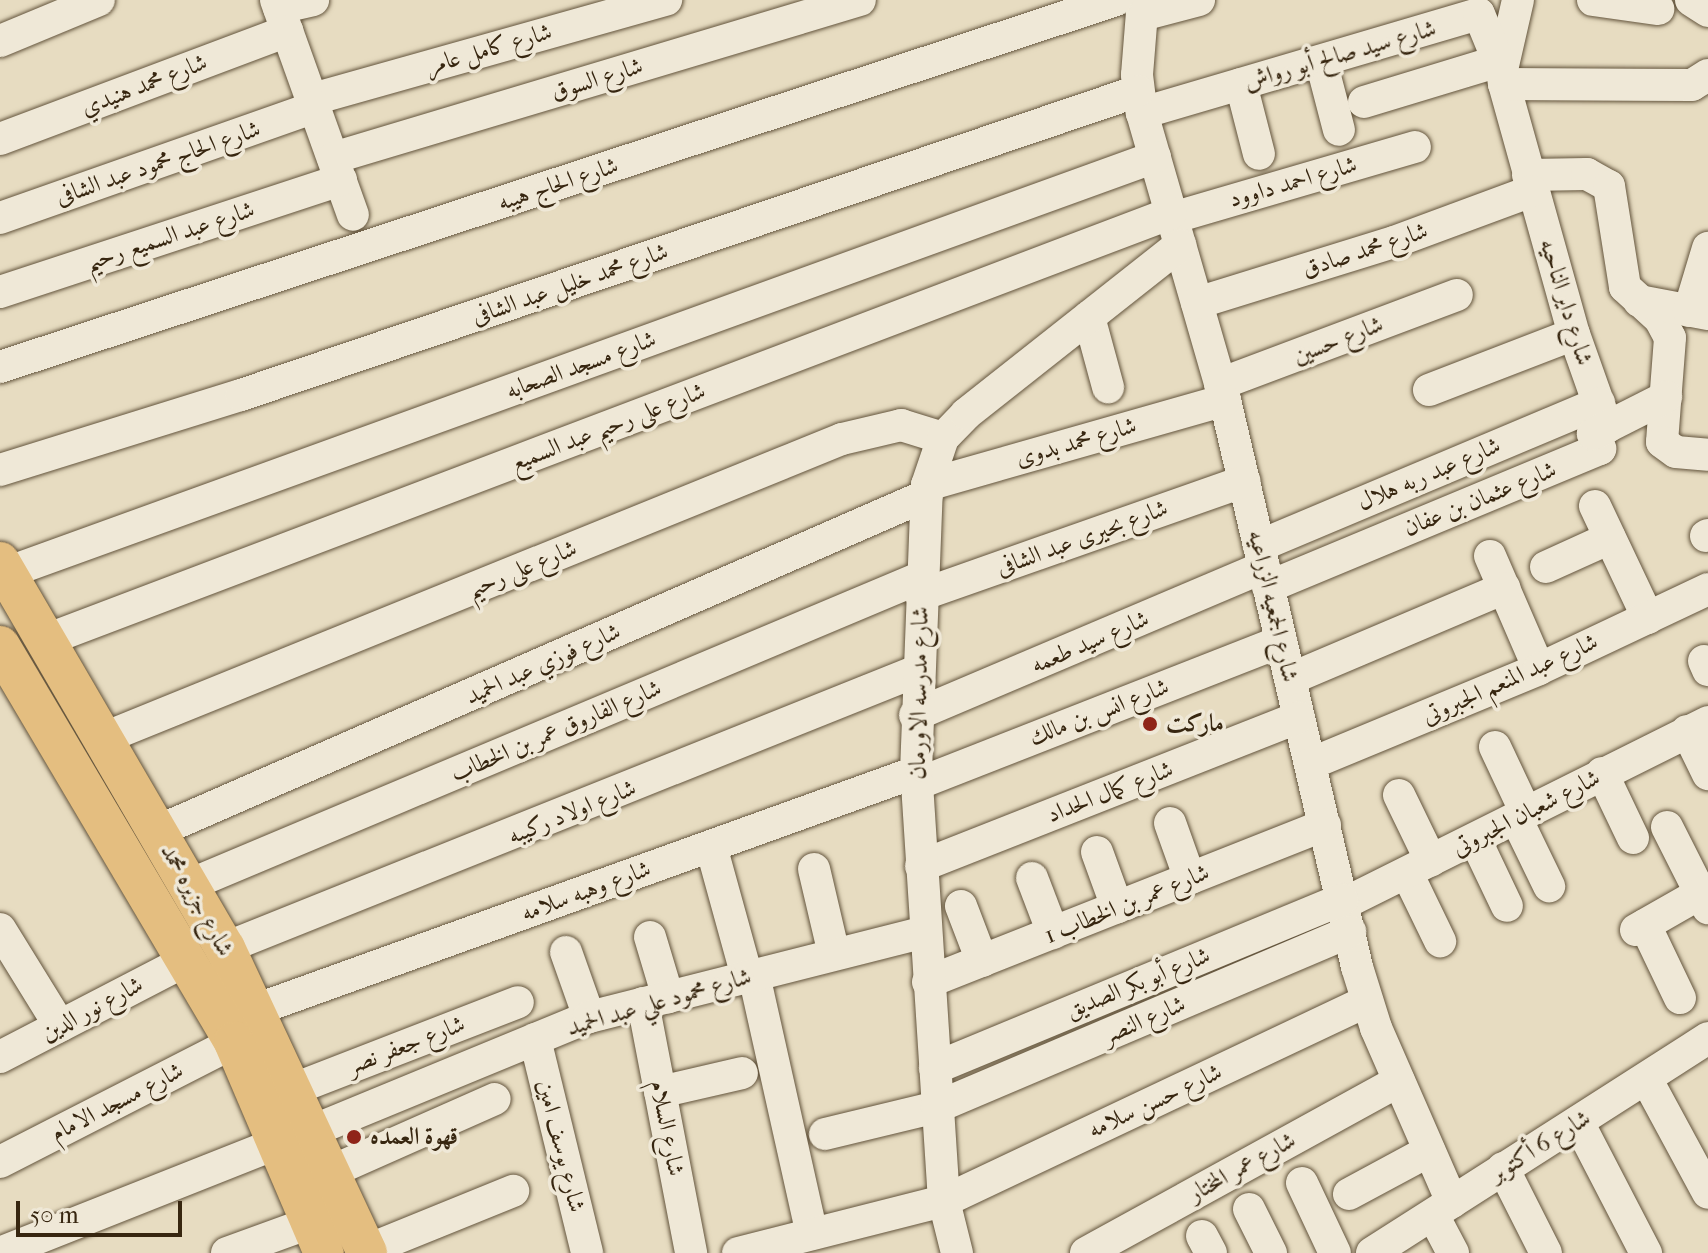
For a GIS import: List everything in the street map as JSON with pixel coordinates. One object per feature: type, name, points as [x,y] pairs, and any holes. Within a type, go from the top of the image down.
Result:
[{"type":"main road","name":"شارع جزيره محمد","points":[[7,586],[46,640],[225,948],[244,1026],[296,1136],[330,1172],[366,1252]]},
{"type":"main road","name":"شارع جزيره محمد","points":[[0,646],[185,961],[244,1026],[294,1089],[296,1136],[318,1237]]},
{"type":"street","points":[[0,41],[99,0]]},
{"type":"street","name":"شارع محمد هنيدي","points":[[0,139],[313,0]]},
{"type":"street","name":"شارع كامل عامر","points":[[314,103],[666,0]]},
{"type":"street","name":"شارع السوق","points":[[337,169],[860,0]]},
{"type":"street","name":"شارع الحاج هيبه","points":[[0,367],[1133,5],[1199,0]]},
{"type":"street","name":"شارع داير الناحيه","points":[[1518,0],[1501,72],[1574,334],[1603,415]]},
{"type":"street","points":[[1593,0],[1658,9]]},
{"type":"street","points":[[1691,0],[1708,11]]},
{"type":"street","name":"شارع الجمعيه الزراعيه","points":[[1133,5],[1140,102],[1222,392],[1367,1001],[1429,1151],[1442,1208]]},
{"type":"street","name":"شارع سيد صالح أبو رواش","points":[[1140,102],[1241,84],[1321,61],[1476,7],[1501,72]]},
{"type":"street","points":[[281,13],[353,215]]},
{"type":"street","points":[[1321,61],[1339,130]]},
{"type":"street","points":[[1364,102],[1501,72],[1692,85],[1708,75]]},
{"type":"street","points":[[1241,84],[1259,154]]},
{"type":"street","name":"شارع محمد خليل عبد الشافى","points":[[0,470],[241,395],[1140,102]]},
{"type":"street","name":"شارع الحاج محمود عبد الشافى","points":[[0,218],[314,103]]},
{"type":"street","name":"شارع احمد داوود","points":[[1174,225],[1415,147]]},
{"type":"street","name":"شارع مسجد الصحابه","points":[[7,586],[1155,157]]},
{"type":"street","name":"شارع عبد السميع رحيم","points":[[0,292],[337,169]]},
{"type":"street","points":[[1530,183],[1587,174],[1609,186],[1622,279],[1636,300],[1660,319],[1670,338],[1660,436],[1665,447],[1708,455]]},
{"type":"street","name":"شارع محمد صادق","points":[[1197,303],[1394,242],[1530,183]]},
{"type":"street","name":"شارع مدرسه الاورمان","points":[[957,1253],[944,1201],[924,932],[917,778],[915,715],[927,490],[943,438],[966,414],[1089,317],[1174,225]]},
{"type":"street","name":"شارع على رحيم عبد السميع","points":[[46,640],[1174,225]]},
{"type":"street","points":[[1636,300],[1698,312],[1708,248]]},
{"type":"street","name":"شارع حسين","points":[[1222,392],[1457,295]]},
{"type":"street","points":[[1089,317],[1108,387]]},
{"type":"street","points":[[1429,390],[1574,334]]},
{"type":"street","name":"شارع محمد بدوى","points":[[927,490],[1222,392]]},
{"type":"street","points":[[1603,415],[1666,397]]},
{"type":"street","name":"شارع عبد ربه هلال","points":[[1264,566],[1603,415]]},
{"type":"street","name":"شارع عثمان بن عفان","points":[[1264,566],[1600,449],[1593,434],[1603,415]]},
{"type":"street","name":"شارع على رحيم","points":[[104,738],[842,439],[901,425],[943,438]]},
{"type":"street","name":"شارع بحيرى عبد الشافى","points":[[922,586],[1244,481]]},
{"type":"street","name":"شارع فوزي عبد الحميد","points":[[158,831],[927,490]]},
{"type":"street","points":[[1595,506],[1648,618]]},
{"type":"street","points":[[1546,567],[1610,538]]},
{"type":"street","points":[[1490,556],[1539,669]]},
{"type":"street","name":"شارع سيد طعمه","points":[[915,715],[1264,566]]},
{"type":"street","name":"شارع الفاروق عمر بن الخطاب","points":[[189,885],[922,586]]},
{"type":"street","points":[[1290,679],[1504,588]]},
{"type":"street","name":"شارع عبد المنعم الجبروتى","points":[[1310,764],[1539,669],[1708,589]]},
{"type":"street","name":"شارع انس بن مالك","points":[[917,778],[1281,641]]},
{"type":"street","name":"شارع اولاد ركيبه","points":[[225,948],[917,671]]},
{"type":"street","name":"شارع كمال الحداد","points":[[921,866],[1299,717]]},
{"type":"street","points":[[1698,726],[1708,774]]},
{"type":"street","name":"شارع شعبان الجبروتى","points":[[1345,911],[1419,867],[1698,726]]},
{"type":"street","points":[[1495,747],[1549,886]]},
{"type":"street","points":[[1602,773],[1633,838]]},
{"type":"street","name":"شارع وهبه سلامه","points":[[244,1026],[711,846],[917,778]]},
{"type":"street","points":[[1399,795],[1440,941]]},
{"type":"street","points":[[1170,823],[1190,879]]},
{"type":"street","name":"شارع عمر بن الخطاب 1","points":[[928,982],[1325,825]]},
{"type":"street","points":[[1667,827],[1705,897],[1640,927],[1680,998]]},
{"type":"street","points":[[1475,839],[1507,906]]},
{"type":"street","points":[[711,846],[750,976],[812,1234]]},
{"type":"street","points":[[1097,852],[1117,907]]},
{"type":"street","points":[[814,869],[834,954]]},
{"type":"street","points":[[1032,878],[1053,933]]},
{"type":"street","points":[[961,906],[982,961]]},
{"type":"street","name":"شارع أبو بكر الصديق","points":[[935,1068],[1345,911]]},
{"type":"street","name":"شارع النصر","points":[[825,1134],[937,1107],[1345,911]]},
{"type":"street","points":[[0,929],[60,1026]]},
{"type":"street","name":"شارع محمود علي عبد الحميد","points":[[0,1253],[589,1017],[924,932]]},
{"type":"street","name":"شارع السلام","points":[[650,937],[660,1092],[691,1253]]},
{"type":"street","points":[[566,952],[589,1017]]},
{"type":"street","name":"شارع نور الدين","points":[[0,1057],[185,961]]},
{"type":"street","name":"شارع حسن سلامه","points":[[738,1253],[944,1201],[1367,1001]]},
{"type":"street","name":"شارع جعفر نصر","points":[[294,1089],[518,1002]]},
{"type":"street","name":"شارع مسجد الامام","points":[[0,1162],[244,1026]]},
{"type":"street","name":"شارع 6 أكتوبر","points":[[1372,1253],[1647,1080],[1708,1038]]},
{"type":"street","name":"شارع يوسف امين","points":[[535,1039],[587,1253]]},
{"type":"street","points":[[660,1092],[742,1073]]},
{"type":"street","points":[[1647,1080],[1708,1193]]},
{"type":"street","name":"شارع عمر المختار","points":[[1086,1253],[1399,1081]]},
{"type":"street","points":[[330,1172],[495,1099]]},
{"type":"street","points":[[1578,1122],[1629,1189],[1646,1253]]},
{"type":"street","points":[[1349,1194],[1429,1151]]},
{"type":"street","points":[[1503,1168],[1546,1253]]},
{"type":"street","points":[[1302,1183],[1335,1253]]},
{"type":"street","points":[[366,1252],[513,1191]]},
{"type":"street","points":[[1442,1208],[1453,1253]]},
{"type":"street","points":[[1249,1209],[1271,1253]]},
{"type":"street","points":[[227,1253],[318,1237]]},
{"type":"place","name":"ماركت","points":[[1150,724]]},
{"type":"place","name":"قهوة العمده","points":[[354,1137]]}]
